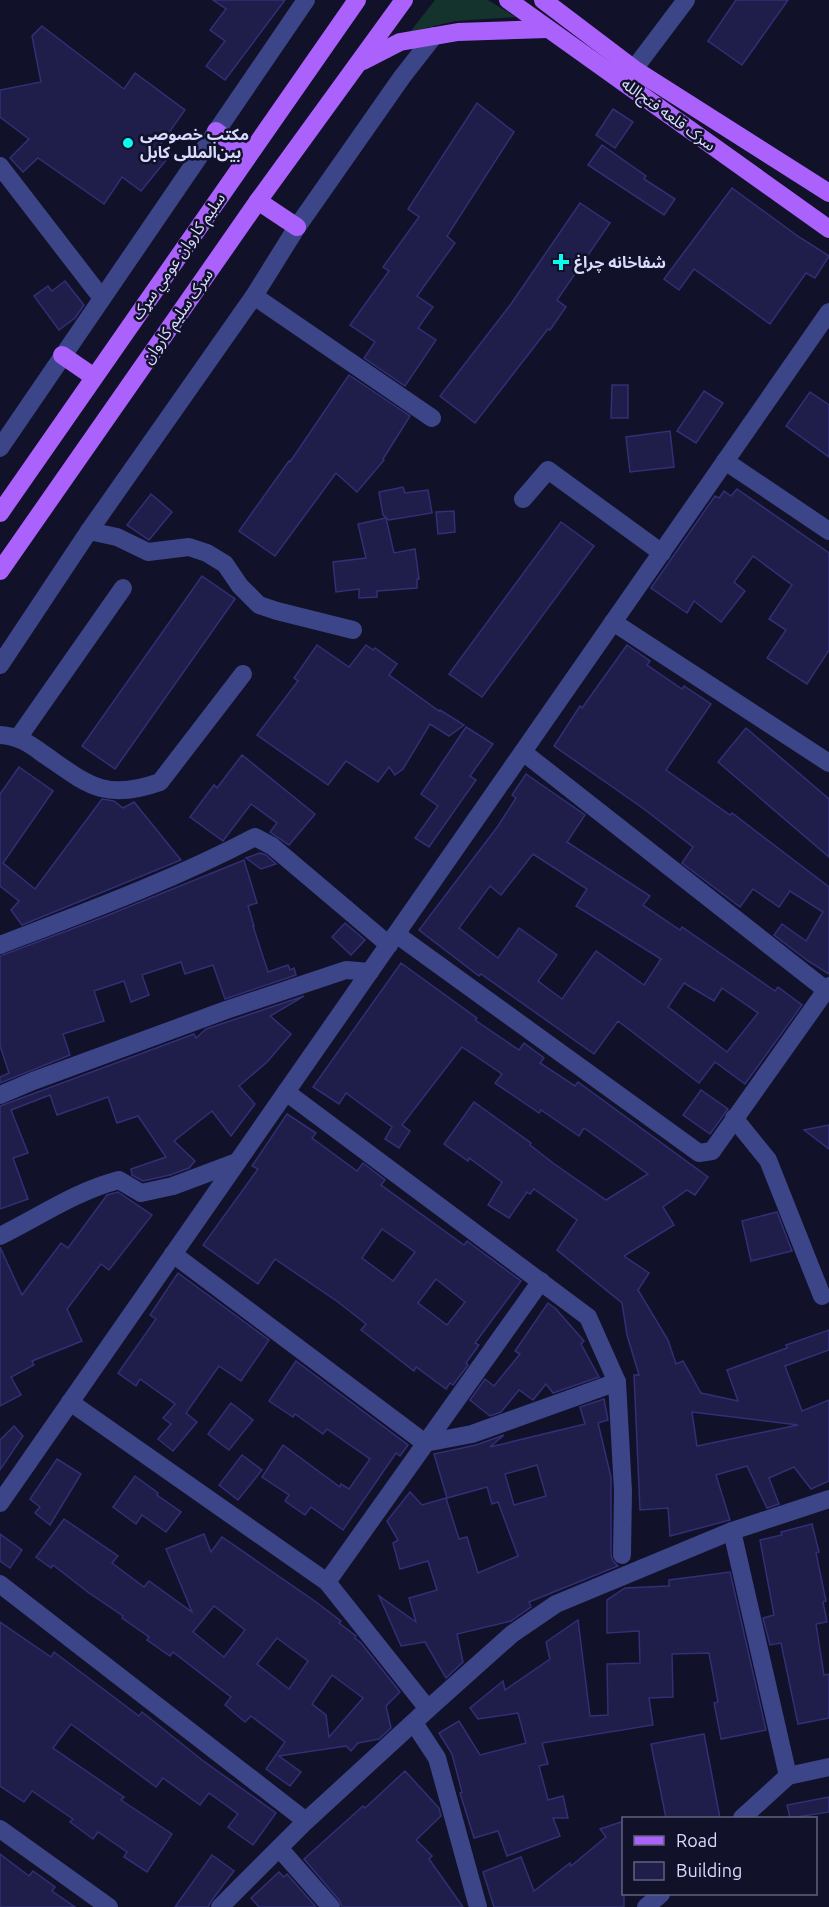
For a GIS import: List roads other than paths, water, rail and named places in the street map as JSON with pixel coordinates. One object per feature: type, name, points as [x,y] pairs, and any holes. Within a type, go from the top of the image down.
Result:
[{"type":"main road","name":"سلیم کاروان عومي سړک","points":[[0,513],[357,0]]},
{"type":"main road","name":"سرک سلیم کاروان","points":[[0,571],[258,201],[404,0]]},
{"type":"main road","name":"سرک قلعه فتح‌الله","points":[[508,0],[829,229]]},
{"type":"main road","name":"سرک قلعه فتح‌الله","points":[[550,3],[634,69],[829,193]]},
{"type":"main road","points":[[359,64],[400,42],[458,32],[547,29]]},
{"type":"main road","points":[[216,131],[248,156]]},
{"type":"main road","points":[[258,201],[297,227]]},
{"type":"main road","points":[[62,355],[94,377]]},
{"type":"street","points":[[0,447],[306,0]]},
{"type":"street","points":[[634,69],[686,0]]},
{"type":"street","points":[[0,665],[89,531],[254,296],[297,227],[402,77],[434,36]]},
{"type":"street","points":[[0,166],[101,297]]},
{"type":"street","points":[[254,296],[432,418]]},
{"type":"street","points":[[0,1503],[829,312]]},
{"type":"street","points":[[725,461],[829,531]]},
{"type":"street","points":[[523,499],[548,470],[662,553]]},
{"type":"street","points":[[89,531],[117,537],[148,552],[189,547],[207,553],[225,564],[240,586],[259,605],[353,630]]},
{"type":"street","points":[[123,588],[9,736],[96,788],[120,792],[145,788],[160,783],[243,674]]},
{"type":"street","points":[[613,622],[829,763]]},
{"type":"street","points":[[0,945],[122,899],[204,864],[255,837],[272,846],[392,940],[699,1153],[712,1151],[828,988],[523,752]]},
{"type":"street","points":[[0,1095],[237,1007],[346,970],[370,972]]},
{"type":"street","points":[[286,1092],[588,1317],[616,1382],[623,1491],[622,1555]]},
{"type":"street","points":[[734,1118],[768,1160],[822,1296]]},
{"type":"street","points":[[0,1236],[62,1202],[99,1185],[119,1180],[141,1193],[173,1186],[237,1162]]},
{"type":"street","points":[[173,1254],[425,1443],[472,1434],[616,1382]]},
{"type":"street","points":[[327,1582],[540,1281]]},
{"type":"street","points":[[70,1402],[327,1582],[428,1709]]},
{"type":"street","points":[[220,1907],[306,1821],[428,1709],[512,1634],[556,1604],[732,1532],[829,1499]]},
{"type":"street","points":[[732,1532],[788,1776]]},
{"type":"street","points":[[0,1584],[306,1821]]},
{"type":"street","points":[[414,1723],[437,1758],[478,1907]]},
{"type":"street","points":[[743,1817],[788,1776],[829,1767]]},
{"type":"street","points":[[0,1830],[109,1907]]},
{"type":"street","points":[[279,1848],[331,1907]]},
{"type":"street","points":[[646,1907],[659,1895]]},
{"type":"place","name":"مکتب خصوصی بین‌المللی کابل","points":[[128,143]]},
{"type":"place","name":"شفاخانه چراغ","points":[[561,262]]}]
